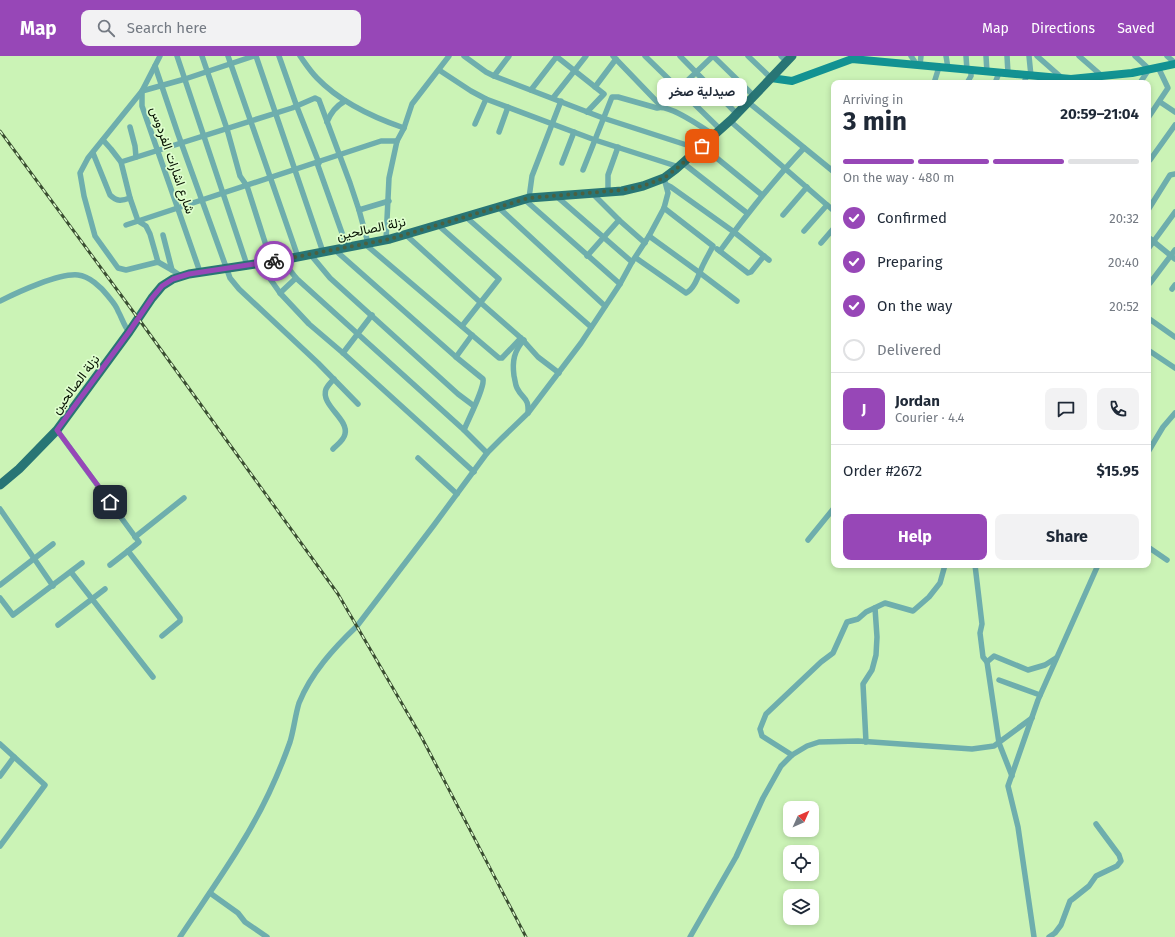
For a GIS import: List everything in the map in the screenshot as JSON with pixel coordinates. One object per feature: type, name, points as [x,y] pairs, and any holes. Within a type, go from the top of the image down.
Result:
[{"type":"main road","name":"نزلة الصالحين","points":[[0,485],[19,469],[57,430],[152,298],[162,286],[173,279],[200,272],[282,260],[386,240],[526,198],[608,192],[666,181],[681,165],[737,114],[771,78],[787,58]]},
{"type":"street","name":"شارع اشارات الفردوس","points":[[160,56],[142,91],[142,106],[200,272]]},
{"type":"street","points":[[177,56],[247,265]]},
{"type":"street","points":[[202,56],[227,129],[240,176],[246,186],[271,261]]},
{"type":"street","points":[[228,56],[298,257]]},
{"type":"street","points":[[180,276],[158,262],[126,270],[118,268],[95,236],[80,173],[102,140],[142,91],[208,72],[255,56],[323,252]]},
{"type":"street","points":[[279,56],[347,247]]},
{"type":"street","points":[[300,56],[316,78],[345,101],[359,110],[404,128]]},
{"type":"street","points":[[386,240],[389,178],[397,141],[404,128],[412,104],[449,56]]},
{"type":"street","points":[[464,56],[494,76],[587,112],[701,147],[762,195]]},
{"type":"street","points":[[494,76],[509,56]]},
{"type":"street","points":[[531,90],[557,56],[604,94],[587,112]]},
{"type":"street","points":[[553,98],[586,56]]},
{"type":"street","points":[[645,56],[717,132]]},
{"type":"street","points":[[680,56],[737,114]]},
{"type":"street","points":[[583,170],[612,97],[618,97],[657,108],[661,106],[713,56],[751,99],[804,148],[831,170]]},
{"type":"street","points":[[748,56],[771,78],[792,82],[852,58],[1004,73],[1027,78],[1051,80],[1062,78],[1071,80]]},
{"type":"street","points":[[911,56],[919,65]]},
{"type":"street","points":[[919,65],[921,56]]},
{"type":"street","points":[[946,56],[948,68]]},
{"type":"street","points":[[966,56],[971,76],[969,80]]},
{"type":"street","points":[[986,56],[987,72]]},
{"type":"street","points":[[998,80],[1004,73],[1007,56]]},
{"type":"street","points":[[1027,78],[1029,56]]},
{"type":"street","points":[[1037,56],[1062,78]]},
{"type":"street","points":[[1079,56],[1103,78]]},
{"type":"street","points":[[1134,56],[1148,70]]},
{"type":"street","points":[[1167,56],[1175,64]]},
{"type":"street","points":[[595,87],[615,58],[661,106],[682,114],[717,132]]},
{"type":"street","points":[[1085,80],[1132,73],[1175,64]]},
{"type":"street","points":[[155,66],[201,201],[230,278],[239,289],[301,346],[358,404]]},
{"type":"street","points":[[935,80],[939,67]]},
{"type":"street","points":[[1151,114],[1168,88],[1158,67]]},
{"type":"street","points":[[439,70],[486,99],[595,140],[681,165],[747,213]]},
{"type":"street","points":[[1142,80],[1148,70]]},
{"type":"street","points":[[121,162],[276,114],[297,107],[316,98],[319,100],[359,210],[366,244],[500,359],[522,339]]},
{"type":"street","points":[[476,124],[486,99]]},
{"type":"street","points":[[327,122],[334,109],[345,101]]},
{"type":"street","points":[[561,101],[532,176],[526,198],[587,256],[620,284]]},
{"type":"street","points":[[1160,102],[1175,112]]},
{"type":"street","points":[[499,132],[508,107]]},
{"type":"street","points":[[730,121],[831,208]]},
{"type":"street","points":[[1151,159],[1175,125]]},
{"type":"street","points":[[130,128],[135,146],[136,157]]},
{"type":"street","points":[[562,163],[574,132]]},
{"type":"street","points":[[102,140],[121,162],[130,198],[138,221],[146,226],[150,234],[158,262]]},
{"type":"street","points":[[126,225],[381,141],[397,141]]},
{"type":"street","points":[[608,192],[608,175],[618,147]]},
{"type":"street","points":[[720,251],[747,213],[804,148]]},
{"type":"street","points":[[93,152],[110,195],[114,199],[121,201],[130,198]]},
{"type":"street","points":[[1151,205],[1170,175],[1175,174]]},
{"type":"street","points":[[180,937],[251,829],[270,792],[290,742],[299,704],[316,671],[342,640],[357,626],[434,526],[487,453],[528,413],[581,343],[620,284],[664,208],[668,193],[666,181]]},
{"type":"street","points":[[666,181],[769,260]]},
{"type":"street","points":[[783,216],[807,187]]},
{"type":"street","points":[[592,193],[645,243]]},
{"type":"street","points":[[554,195],[634,260],[686,293],[690,291],[713,246]]},
{"type":"street","points":[[359,210],[388,201]]},
{"type":"street","points":[[804,231],[827,205]]},
{"type":"street","points":[[498,207],[606,306]]},
{"type":"street","points":[[664,208],[748,273],[751,272],[764,256]]},
{"type":"street","points":[[1151,244],[1175,212]]},
{"type":"street","points":[[466,217],[591,327]]},
{"type":"street","points":[[587,256],[619,220]]},
{"type":"street","points":[[438,225],[498,277],[499,281],[462,326]]},
{"type":"street","points":[[821,243],[831,231]]},
{"type":"street","points":[[163,235],[172,270]]},
{"type":"street","points":[[406,235],[481,304],[522,339],[538,357],[559,373]]},
{"type":"street","points":[[649,236],[737,301]]},
{"type":"street","points":[[1153,241],[1173,257]]},
{"type":"street","points":[[335,250],[484,381],[481,394],[474,406],[464,430]]},
{"type":"street","points":[[1151,282],[1173,257],[1175,250]]},
{"type":"street","points":[[310,254],[330,278],[458,394],[474,406]]},
{"type":"street","points":[[282,260],[296,278],[464,430],[487,453]]},
{"type":"street","points":[[259,263],[280,292],[309,324],[474,472]]},
{"type":"street","points":[[0,301],[43,282],[67,276],[79,275],[92,280],[106,294],[118,309],[129,332]]},
{"type":"street","points":[[280,292],[296,278]]},
{"type":"street","points":[[343,353],[372,315]]},
{"type":"street","points":[[1151,320],[1175,337]]},
{"type":"street","points":[[456,357],[472,335]]},
{"type":"street","points":[[522,339],[514,355],[513,366],[516,387],[527,400],[528,413]]},
{"type":"street","points":[[1151,352],[1175,368]]},
{"type":"street","points":[[333,449],[343,439],[346,433],[344,426],[325,396],[326,389],[334,379]]},
{"type":"street","points":[[1151,447],[1163,427],[1175,413]]},
{"type":"street","points":[[57,430],[139,543],[110,565]]},
{"type":"street","points":[[418,458],[457,494]]},
{"type":"street","points":[[135,537],[184,498]]},
{"type":"street","points":[[0,509],[53,586]]},
{"type":"street","points":[[808,540],[831,512]]},
{"type":"street","points":[[0,585],[53,544]]},
{"type":"street","points":[[1151,549],[1167,560]]},
{"type":"street","points":[[128,551],[180,620],[162,636]]},
{"type":"street","points":[[0,598],[13,615],[82,563]]},
{"type":"street","points":[[792,755],[762,736],[760,729],[766,714],[821,662],[833,654],[847,622],[858,619],[866,612],[885,603],[914,611],[929,597],[940,583],[944,568]]},
{"type":"street","points":[[975,568],[982,624],[980,632],[983,657],[987,662],[999,743],[1012,776]]},
{"type":"street","points":[[1034,937],[1018,827],[1008,786],[1040,695],[1097,568]]},
{"type":"street","points":[[71,572],[152,677]]},
{"type":"street","points":[[58,625],[105,589]]},
{"type":"street","points":[[866,742],[863,684],[872,670],[876,655],[878,637],[875,608]]},
{"type":"street","points":[[987,662],[994,656],[1028,670],[1045,666],[1057,657]]},
{"type":"street","points":[[999,680],[1040,695]]},
{"type":"street","points":[[690,937],[736,857],[763,798],[781,766],[792,755],[807,746],[819,742],[866,742],[972,749],[994,746],[1032,718]]},
{"type":"street","points":[[0,744],[45,785],[0,846]]},
{"type":"street","points":[[0,776],[14,756]]},
{"type":"street","points":[[1049,937],[1055,933],[1061,925],[1070,901],[1089,886],[1096,876],[1117,866],[1121,861],[1119,855],[1096,824]]},
{"type":"street","points":[[210,893],[238,913],[244,922],[266,937]]},
{"type":"railway","points":[[0,131],[338,594],[422,738],[526,937]]},
{"type":"way so far","points":[[274,261],[390,239],[529,198],[562,194],[595,193],[643,186],[664,178],[702,146]]},
{"type":"place","name":"صيدلية صخر","points":[[702,146]]},
{"type":"route","points":[[110,502],[94,478],[57,430],[162,286],[173,279],[189,274],[274,261]]}]
